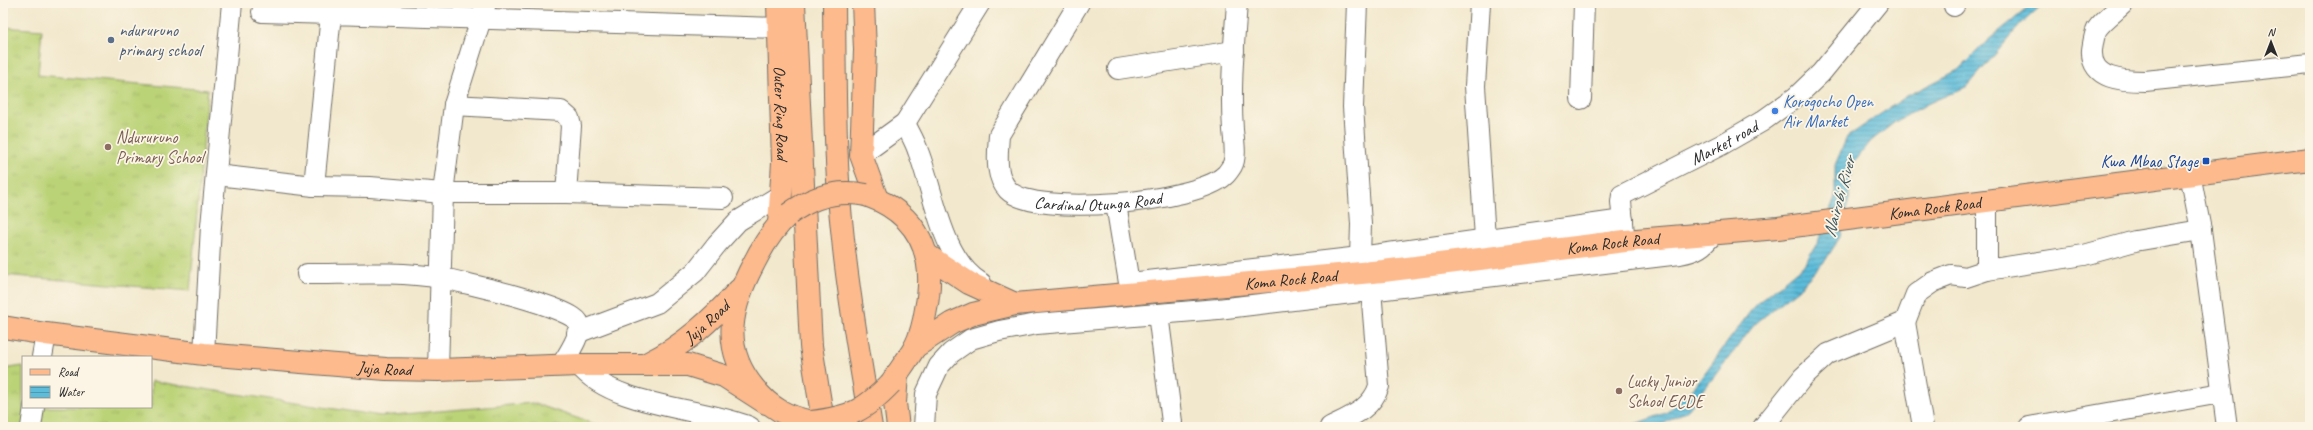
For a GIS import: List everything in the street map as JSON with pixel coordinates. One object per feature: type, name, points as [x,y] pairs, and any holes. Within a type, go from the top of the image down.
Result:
[{"type":"main road","name":"Outer Ring Road","points":[[778,3],[783,211]]},
{"type":"main road","name":"Outer Ring Road","points":[[794,3],[812,346],[810,425]]},
{"type":"main road","points":[[834,3],[834,114],[842,237],[852,318],[871,427]]},
{"type":"main road","points":[[863,3],[865,50],[861,155],[872,197]]},
{"type":"main road","name":"Koma Rock Road","points":[[927,255],[969,283],[1015,304],[1383,271],[1625,241],[1778,228],[1987,202],[2190,174],[2310,160]]},
{"type":"main road","points":[[648,364],[688,365],[706,369],[724,376],[773,407],[810,425],[836,419],[859,411],[877,398],[894,378],[915,347],[923,325],[928,301],[930,278],[927,255],[912,225],[903,215],[872,197],[838,192],[815,198],[783,211],[741,287],[732,322],[732,340],[738,362],[746,378],[773,407]]},
{"type":"main road","name":"Juja Road","points":[[3,327],[46,334],[204,354],[336,366],[438,370],[570,365],[648,364],[663,356],[707,324],[741,287]]},
{"type":"main road","points":[[915,347],[952,323],[973,314],[1015,304]]},
{"type":"main road","points":[[894,378],[898,427]]},
{"type":"street","points":[[204,354],[216,175],[232,3]]},
{"type":"street","points":[[861,155],[905,123],[980,3]]},
{"type":"street","name":"Cardinal Otunga Road","points":[[1078,3],[1030,84],[1004,124],[999,135],[998,153],[1000,177],[1008,190],[1023,200],[1047,204],[1116,204],[1166,198],[1202,187],[1224,176],[1233,165],[1234,51],[1237,3]]},
{"type":"street","points":[[1357,3],[1353,107],[1361,224],[1360,257]]},
{"type":"street","points":[[1480,3],[1475,86],[1485,238]]},
{"type":"street","points":[[1581,99],[1584,3]]},
{"type":"street","name":"Market road","points":[[1625,241],[1621,199],[1626,191],[1721,144],[1761,122],[1796,97],[1821,73],[1878,3]]},
{"type":"street","points":[[2124,3],[2097,29],[2093,42],[2092,53],[2094,64],[2110,78],[2124,81],[2145,80],[2310,64]]},
{"type":"street","points":[[438,370],[443,193],[454,105],[484,11]]},
{"type":"street","points":[[262,12],[331,14],[484,11],[779,28]]},
{"type":"street","points":[[314,186],[331,14]]},
{"type":"street","points":[[1118,69],[1234,51]]},
{"type":"street","points":[[454,105],[561,111],[569,118],[571,126],[566,193]]},
{"type":"street","points":[[905,123],[918,150],[945,233],[959,261],[976,280],[992,290],[1007,293],[1129,283],[1360,257],[1485,238],[1622,220]]},
{"type":"street","points":[[2190,174],[2201,230],[2227,427]]},
{"type":"street","points":[[216,175],[314,186],[370,187],[443,193],[566,193],[723,198]]},
{"type":"street","points":[[1987,202],[1987,270]]},
{"type":"street","points":[[1116,204],[1129,283]]},
{"type":"street","points":[[577,334],[657,303],[695,272],[717,244],[738,221],[783,211]]},
{"type":"street","points":[[1923,427],[1905,322],[1916,294],[1933,282],[1951,275],[1966,277],[1987,270],[2084,255],[2135,241],[2201,230]]},
{"type":"street","points":[[924,427],[926,394],[939,366],[951,353],[971,339],[1037,324],[1218,309],[1685,253],[1697,250],[1704,246],[1713,234]]},
{"type":"street","points":[[307,274],[390,274],[440,278],[539,302],[570,314],[577,319],[579,324],[570,365],[603,386],[629,396],[750,427]]},
{"type":"street","points":[[1330,427],[1361,412],[1371,402],[1379,386],[1371,290]]},
{"type":"street","points":[[1158,314],[1172,422]]},
{"type":"street","points":[[1763,427],[1803,377],[1828,354],[1905,322]]},
{"type":"street","points":[[42,356],[46,334]]},
{"type":"street","points":[[2029,427],[2069,423],[2222,393]]},
{"type":"street","points":[[31,427],[34,408]]},
{"type":"green space","name":"Ndururuno Primary School","points":[[3,27],[42,30],[38,75],[208,90],[190,291],[3,275]]},
{"type":"green space","points":[[22,366],[22,408],[152,408],[152,381],[381,416],[533,403],[603,427],[3,427],[3,369]]},
{"type":"water","name":"Nairobi River","points":[[2034,3],[2044,3],[2021,24],[1968,86],[1929,103],[1895,122],[1871,141],[1852,165],[1849,199],[1840,237],[1825,261],[1799,288],[1755,324],[1688,410],[1658,427],[1616,427],[1632,425],[1666,413],[1695,386],[1755,305],[1803,266],[1818,242],[1835,197],[1835,165],[1847,137],[1907,96],[1958,70],[1987,41]]},
{"type":"place","name":"ndururuno primary school","points":[[111,40]]},
{"type":"place","name":"Korogocho Open Air Market","points":[[1775,111]]},
{"type":"place","name":"Ndururuno Primary School","points":[[108,147]]},
{"type":"place","name":"Kwa Mbao Stage","points":[[2206,161]]},
{"type":"place","name":"Lucky Junior School ECDE","points":[[1619,391]]}]
